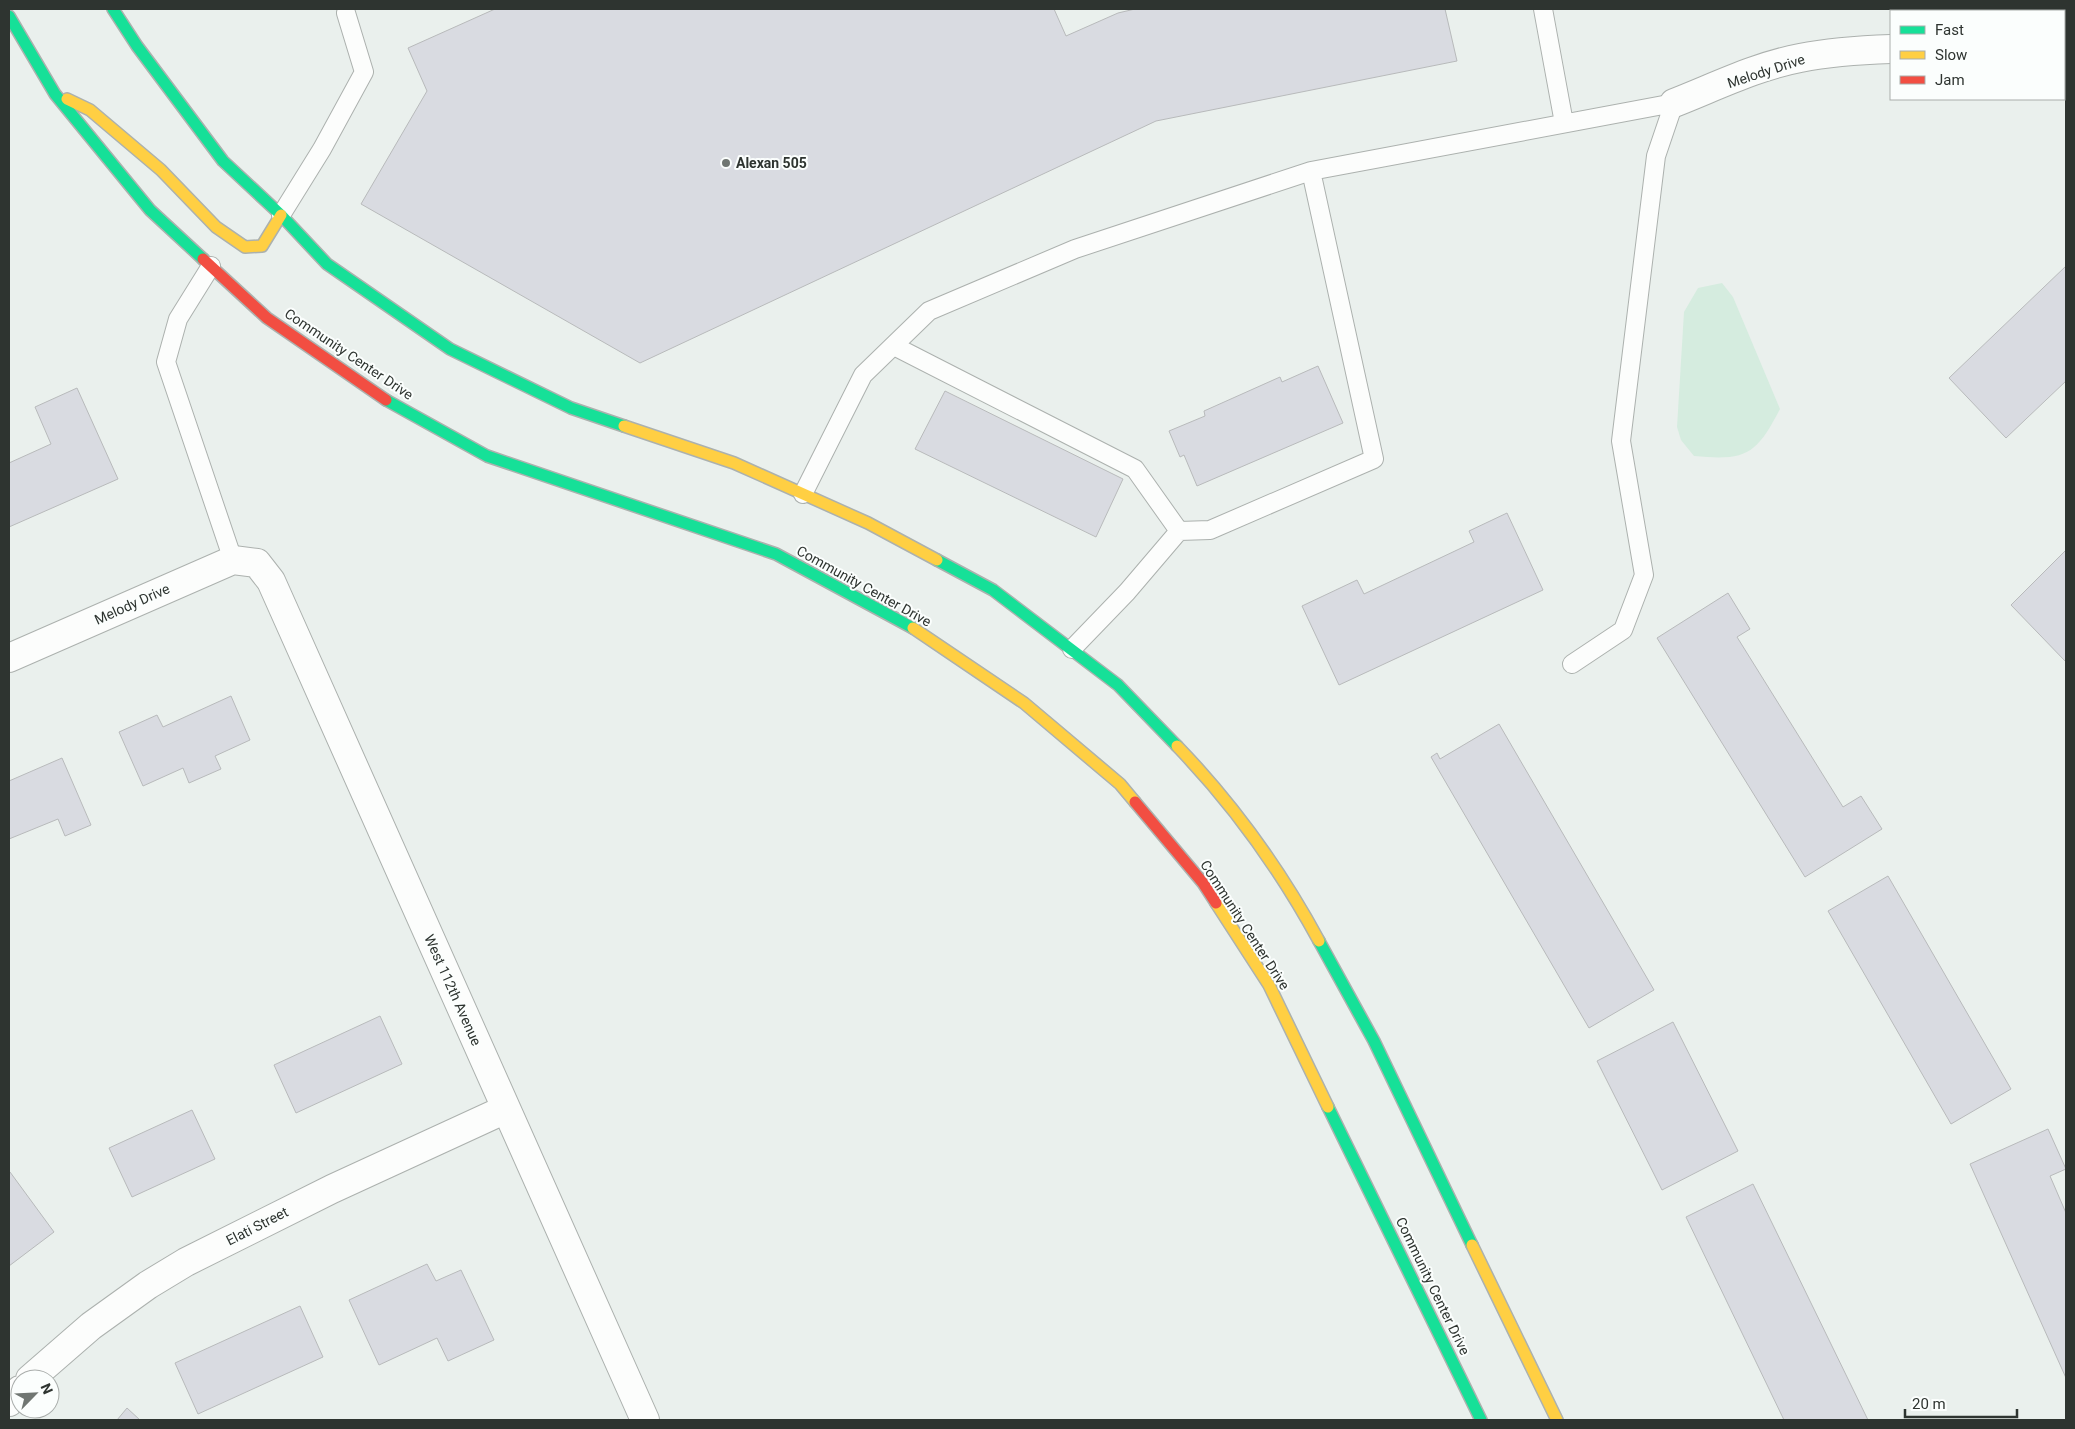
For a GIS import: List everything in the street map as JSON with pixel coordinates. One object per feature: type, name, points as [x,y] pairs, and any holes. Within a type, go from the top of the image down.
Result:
[{"type":"main road","points":[[113,9],[136,46],[222,160],[281,216],[327,264],[450,349],[571,408],[734,463],[868,523],[993,590],[1118,685],[1214,784],[1297,901],[1374,1041],[1557,1420]]},
{"type":"main road","name":"Community Center Drive","points":[[9,16],[55,94],[150,210],[267,318],[383,399],[487,456],[776,554],[908,625],[1024,703],[1120,784],[1203,883],[1270,985],[1482,1420]]},
{"type":"main road","points":[[55,94],[90,110],[161,170],[216,227],[245,247],[262,246],[281,216]]},
{"type":"street","name":"Melody Drive","points":[[1674,103],[1775,65],[1800,58],[1890,49]]},
{"type":"street","name":"Melody Drive","points":[[9,658],[245,562]]},
{"type":"street","name":"West 112th Avenue","points":[[245,562],[271,581],[645,1420]]},
{"type":"street","name":"Elati Street","points":[[42,1369],[91,1326],[148,1285],[186,1262],[332,1189],[506,1109]]},
{"type":"lane","points":[[1543,9],[1564,123]]},
{"type":"lane","points":[[281,216],[322,149],[364,72],[349,10]]},
{"type":"lane","points":[[803,494],[863,375],[929,311],[1075,249],[1311,171],[1674,103],[1656,156],[1621,441],[1644,575],[1622,630],[1572,664]]},
{"type":"lane","points":[[1072,650],[1179,531],[1210,530],[1374,459],[1311,171]]},
{"type":"lane","points":[[211,266],[178,319],[166,362],[245,562]]},
{"type":"lane","points":[[894,346],[1135,469],[1179,531]]},
{"type":"green space","points":[[1722,283],[1733,297],[1780,409],[1764,436],[1748,452],[1726,457],[1694,456],[1681,440],[1677,427],[1684,312],[1698,288]]},
{"type":"building","name":"Alexan 505","points":[[495,9],[1054,9],[1066,36],[1118,13],[1135,9],[1445,9],[1457,61],[1156,121],[640,363],[361,204],[427,91],[408,48]]},
{"type":"building","points":[[2066,266],[2066,381],[2006,438],[1949,378]]},
{"type":"building","points":[[1318,366],[1343,423],[1197,486],[1184,455],[1180,457],[1169,431],[1205,416],[1204,411],[1280,377],[1282,382]]},
{"type":"building","points":[[77,388],[118,479],[9,527],[9,463],[51,444],[35,407]]},
{"type":"building","points":[[945,391],[1123,479],[1096,537],[915,449]]},
{"type":"building","points":[[1507,513],[1543,590],[1339,685],[1302,606],[1357,580],[1364,594],[1474,542],[1469,531]]},
{"type":"building","points":[[2066,550],[2066,662],[2011,605]]},
{"type":"building","points":[[1728,593],[1750,629],[1737,637],[1843,807],[1861,796],[1882,829],[1805,877],[1657,638]]},
{"type":"building","points":[[231,696],[250,740],[215,756],[221,769],[189,783],[183,768],[143,786],[119,732],[157,715],[163,727]]},
{"type":"building","points":[[1499,724],[1654,990],[1589,1028],[1431,757],[1437,753],[1440,759]]},
{"type":"building","points":[[62,758],[91,825],[65,836],[58,819],[9,839],[9,781]]},
{"type":"building","points":[[1888,876],[2011,1089],[1951,1124],[1828,911]]},
{"type":"building","points":[[380,1016],[402,1064],[296,1113],[274,1065]]},
{"type":"building","points":[[1673,1022],[1738,1151],[1662,1190],[1597,1061]]},
{"type":"building","points":[[192,1110],[215,1159],[132,1197],[109,1148]]},
{"type":"building","points":[[2048,1129],[2066,1169],[2050,1176],[2066,1213],[2066,1378],[1970,1164]]},
{"type":"building","points":[[9,1173],[54,1232],[9,1266]]},
{"type":"building","points":[[1753,1184],[1868,1420],[1784,1420],[1686,1217]]},
{"type":"building","points":[[427,1264],[436,1281],[461,1270],[494,1340],[448,1361],[437,1338],[379,1365],[349,1300]]},
{"type":"building","points":[[300,1306],[323,1357],[198,1414],[175,1363]]},
{"type":"building","points":[[127,1408],[140,1420],[117,1420]]},
{"type":"traffic: fast","points":[[113,9],[137,46],[223,161],[281,215],[327,264],[450,349],[571,408],[624,426]]},
{"type":"traffic: fast","points":[[9,16],[55,94],[150,210],[203,259]]},
{"type":"traffic: fast","points":[[386,400],[487,456],[776,554],[913,628]]},
{"type":"traffic: fast","points":[[937,560],[993,590],[1118,685],[1177,746]]},
{"type":"traffic: fast","points":[[1319,941],[1374,1041],[1472,1245]]},
{"type":"traffic: fast","points":[[1328,1107],[1481,1420]]},
{"type":"traffic: slow","points":[[67,99],[90,110],[161,170],[216,227],[245,247],[262,246],[281,215]]},
{"type":"traffic: slow","points":[[624,426],[734,463],[868,523],[937,560]]},
{"type":"traffic: slow","points":[[913,628],[1024,703],[1120,784],[1135,802]]},
{"type":"traffic: slow","points":[[1177,746],[1198,768],[1255,839],[1289,889],[1319,941]]},
{"type":"traffic: slow","points":[[1216,903],[1269,985],[1328,1107]]},
{"type":"traffic: slow","points":[[1472,1245],[1557,1420]]},
{"type":"traffic: jam","points":[[203,259],[267,318],[386,400]]},
{"type":"traffic: jam","points":[[1135,802],[1203,883],[1216,903]]},
{"type":"place","name":"Alexan 505","points":[[726,163]]}]
